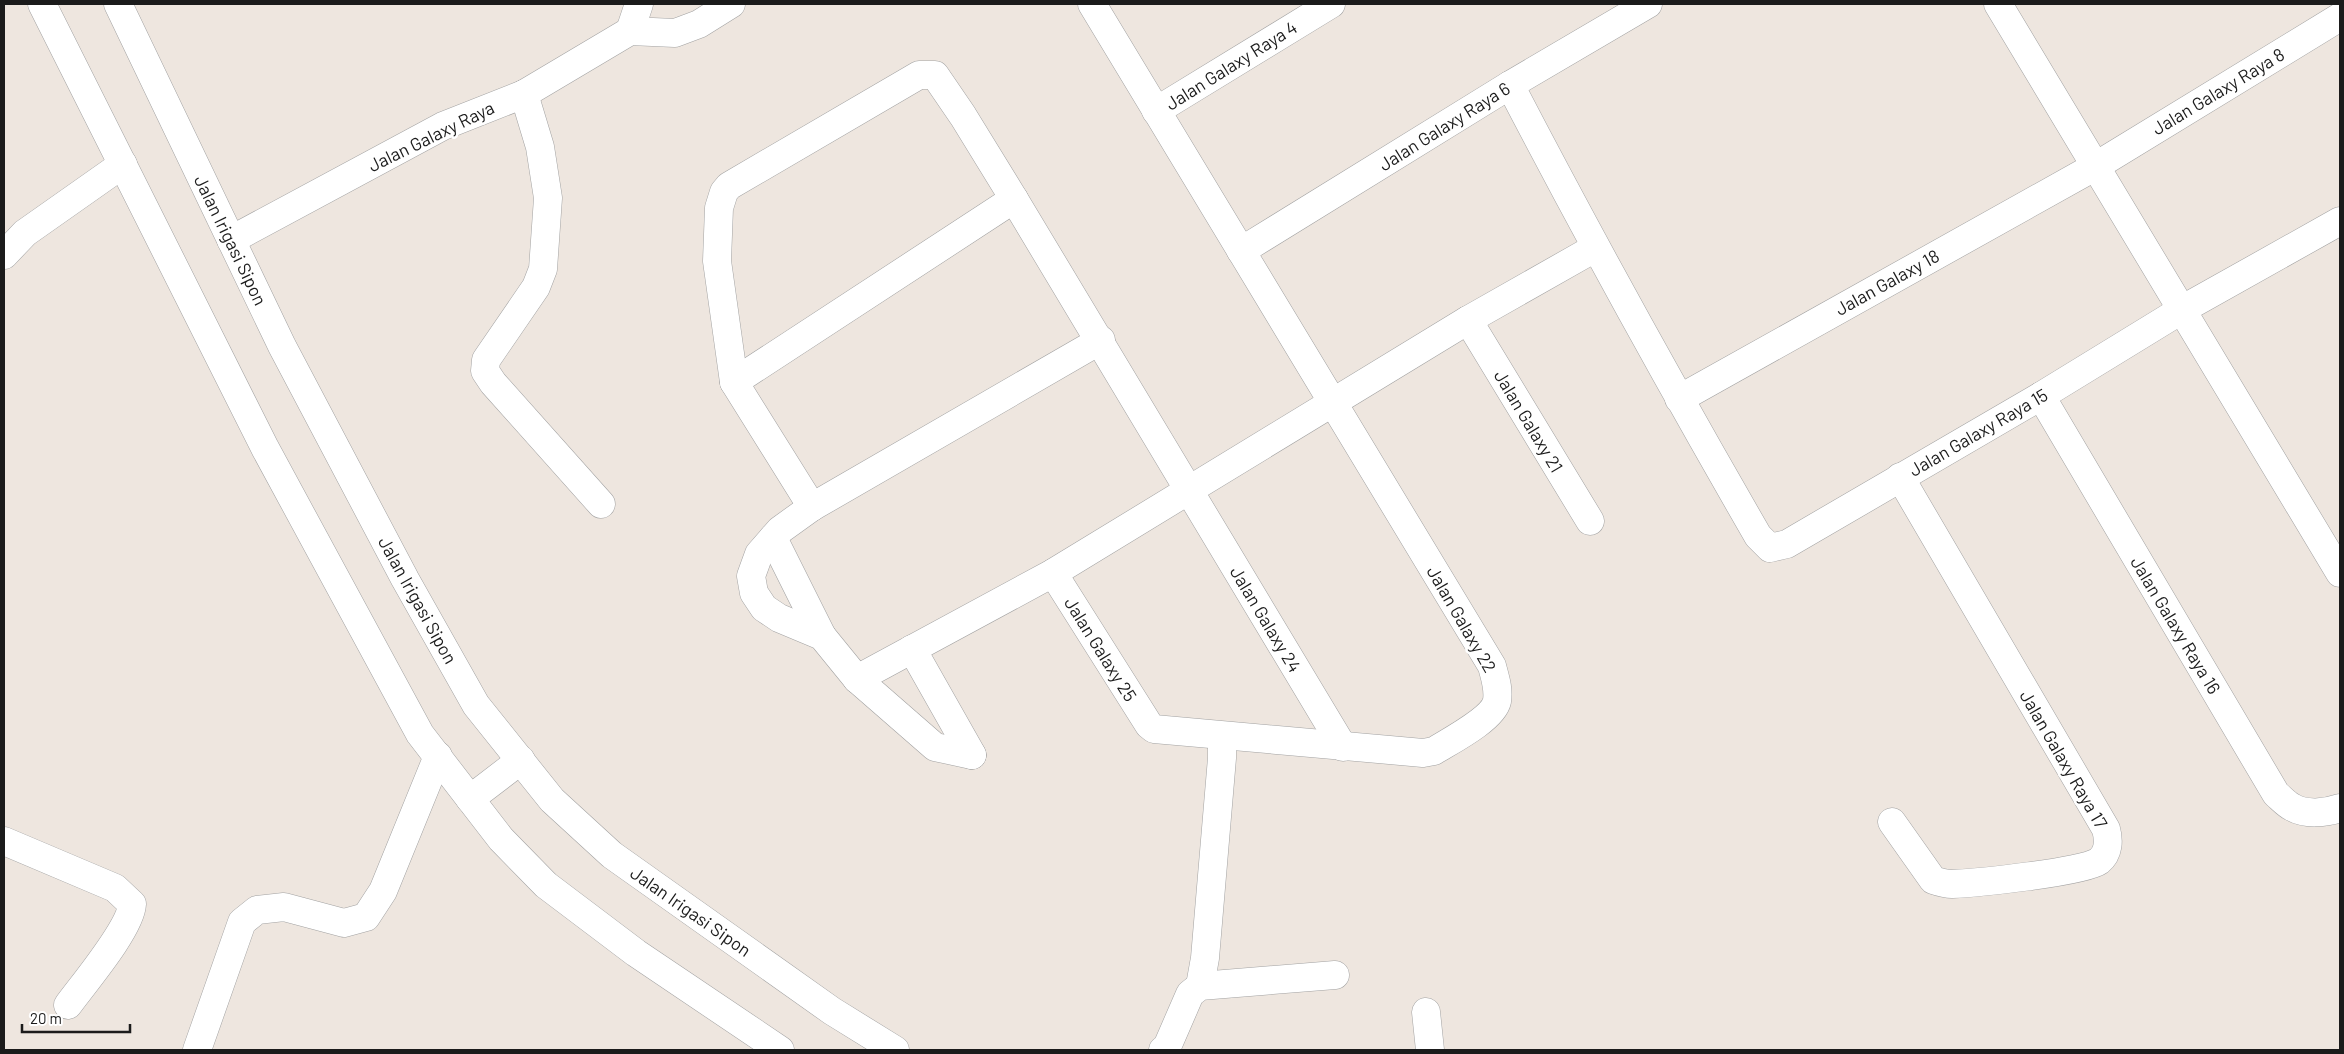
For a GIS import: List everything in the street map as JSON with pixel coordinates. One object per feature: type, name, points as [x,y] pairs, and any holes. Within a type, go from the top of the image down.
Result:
[{"type":"street","points":[[42,4],[270,457],[420,734],[472,798],[500,839],[546,884],[636,954],[780,1050]]},
{"type":"street","name":"Jalan Irigasi Sipon","points":[[118,4],[282,346],[405,578],[476,705],[519,762],[552,800],[612,855],[832,1010],[895,1050]]},
{"type":"street","points":[[639,4],[630,31],[675,32],[699,24],[731,4]]},
{"type":"street","name":"Jalan Galaxy 22","points":[[1092,4],[1492,666],[1498,687],[1497,703],[1490,715],[1434,751],[1423,753],[1165,731],[1154,729],[1149,725]]},
{"type":"street","name":"Jalan Galaxy Raya 4","points":[[1156,111],[1331,4]]},
{"type":"street","name":"Jalan Galaxy Raya 6","points":[[1242,251],[1510,85],[1648,4]]},
{"type":"street","points":[[1999,4],[2183,309],[2331,535],[2340,573]]},
{"type":"street","name":"Jalan Galaxy Raya 8","points":[[2096,166],[2340,17]]},
{"type":"street","name":"Jalan Galaxy Raya","points":[[231,240],[443,126],[524,94],[630,31]]},
{"type":"street","name":"Jalan Galaxy 24","points":[[734,382],[717,261],[719,208],[724,192],[729,186],[919,75],[935,75],[963,116],[1100,340],[1343,747]]},
{"type":"street","points":[[1510,85],[1595,248],[1679,398]]},
{"type":"street","points":[[524,94],[540,147],[548,198],[543,269],[536,287],[486,360],[484,368],[493,383],[601,504]]},
{"type":"street","points":[[4,255],[25,233],[123,164]]},
{"type":"street","name":"Jalan Galaxy 18","points":[[1679,398],[2096,166]]},
{"type":"street","points":[[812,507],[734,382],[1014,199]]},
{"type":"street","name":"Jalan Galaxy Raya 15","points":[[1679,398],[1758,536],[1770,548],[1787,544],[2041,396],[2183,309],[2337,232]]},
{"type":"street","points":[[857,679],[1053,573],[1468,320],[1595,248]]},
{"type":"street","name":"Jalan Galaxy 21","points":[[1468,320],[1590,521]]},
{"type":"street","points":[[822,636],[779,618],[764,608],[754,593],[752,576],[759,554],[780,530],[812,507],[1100,340]]},
{"type":"street","name":"Jalan Galaxy Raya 16","points":[[2041,396],[2276,794],[2292,808],[2308,812],[2330,812],[2340,808]]},
{"type":"street","name":"Jalan Galaxy Raya 17","points":[[1892,822],[1933,880],[1950,884],[2053,873],[2091,866],[2101,860],[2108,846],[2106,829],[1900,477]]},
{"type":"street","points":[[773,538],[822,636],[857,679],[935,747],[972,755],[912,649]]},
{"type":"street","name":"Jalan Galaxy 25","points":[[1053,573],[1149,725]]},
{"type":"street","points":[[1200,986],[1206,948],[1222,758],[1222,736]]},
{"type":"street","points":[[197,1050],[242,922],[257,910],[284,907],[344,923],[366,917],[383,891],[438,756]]},
{"type":"street","points":[[472,798],[519,762]]},
{"type":"street","points":[[4,841],[115,888],[132,904],[130,916],[118,935],[68,1005]]},
{"type":"street","points":[[1163,1050],[1167,1047],[1190,994],[1200,986],[1335,975]]},
{"type":"street","points":[[1426,1012],[1430,1050]]}]
